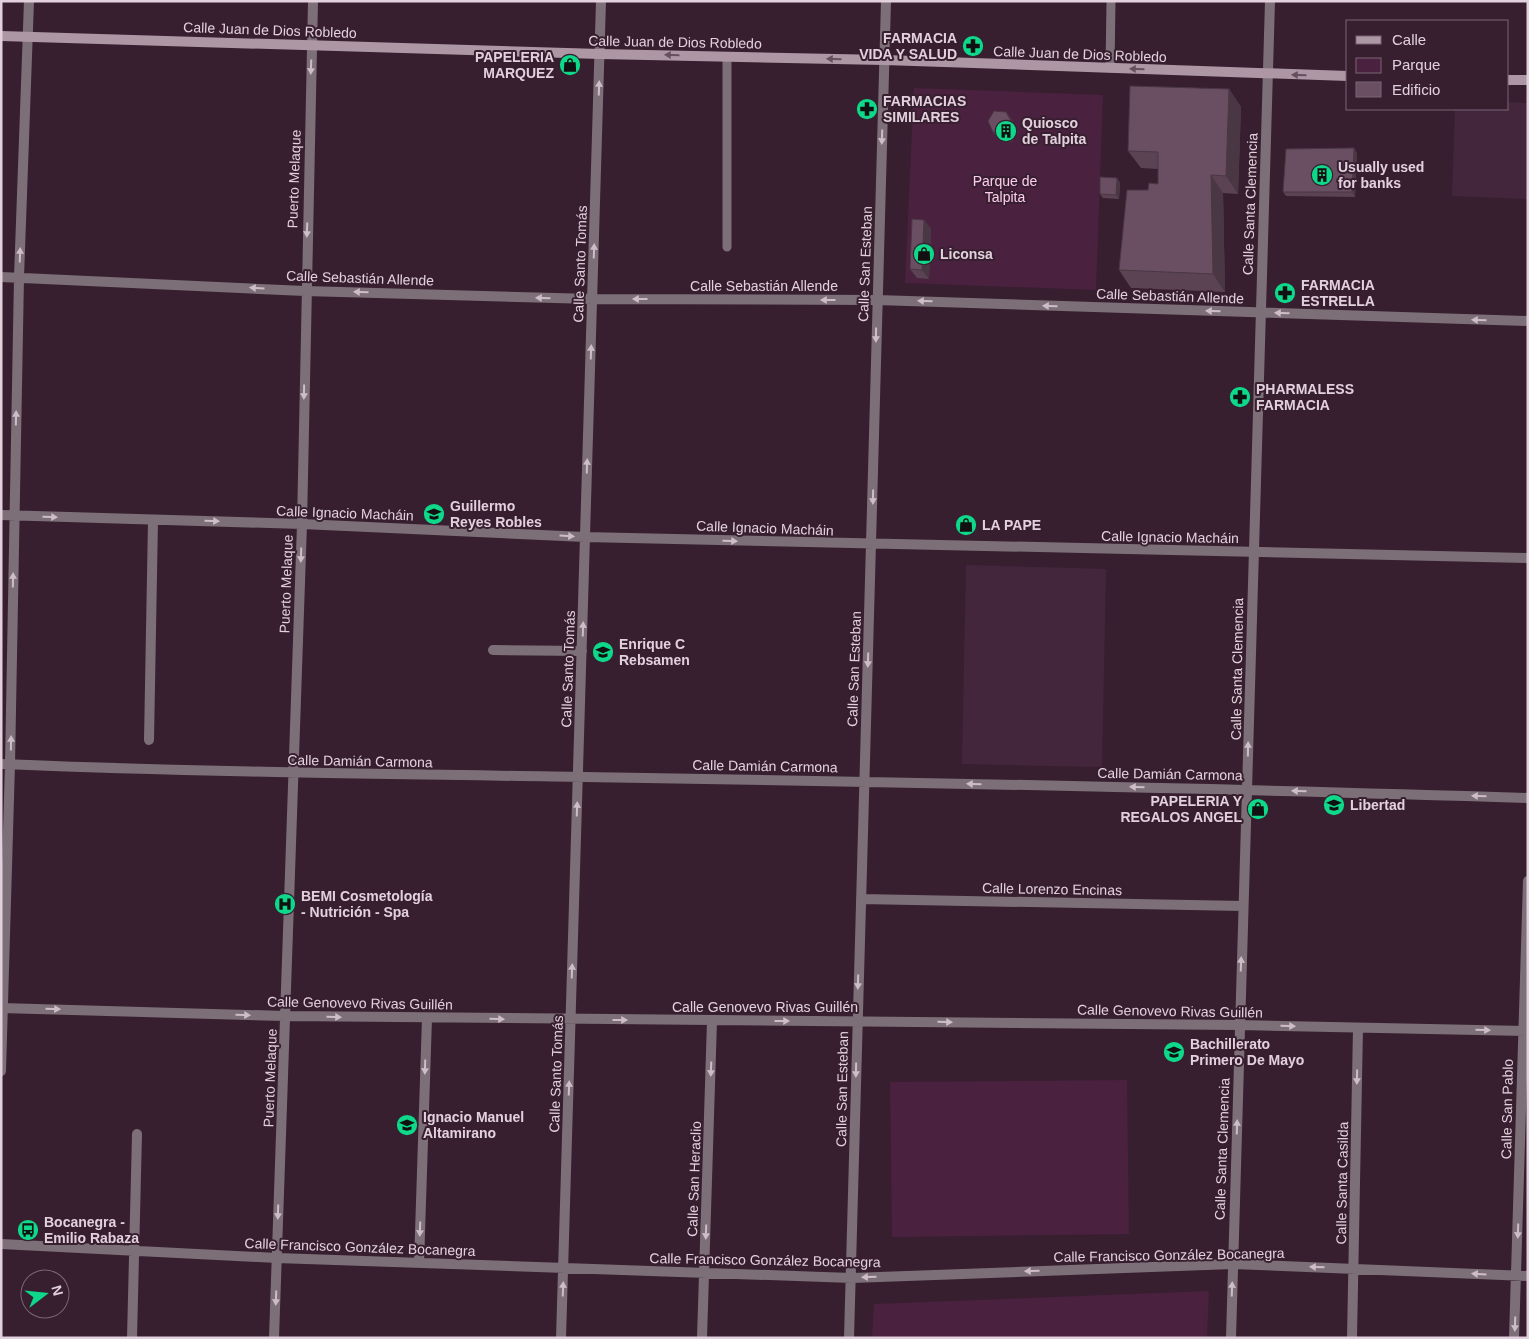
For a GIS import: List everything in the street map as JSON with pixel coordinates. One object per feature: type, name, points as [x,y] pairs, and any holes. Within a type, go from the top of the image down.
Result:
[{"type":"street","points":[[1,1072],[6,764],[19,277],[29,1]]},
{"type":"street","name":"Puerto Melaque","points":[[274,1338],[302,524],[305,291],[313,1]]},
{"type":"street","name":"Calle Santo Tomás","points":[[561,1338],[601,1]]},
{"type":"street","name":"Calle San Esteban","points":[[850,1338],[857,1021],[886,1]]},
{"type":"street","name":"Calle Santa Clemencia","points":[[1230,1338],[1270,1]]},
{"type":"street","name":"Calle Juan de Dios Robledo","points":[[1,36],[600,54],[884,60],[1346,76]]},
{"type":"street","points":[[1509,80],[1528,80]]},
{"type":"street","name":"Calle Sebastián Allende","points":[[1,276],[305,291],[592,299],[877,300],[1528,321]]},
{"type":"street","name":"Calle Ignacio Macháin","points":[[1,515],[302,524],[585,537],[871,545],[1528,558]]},
{"type":"street","points":[[149,740],[153,520]]},
{"type":"street","points":[[493,650],[582,651]]},
{"type":"street","name":"Calle Damián Carmona","points":[[6,764],[294,774],[1247,789],[1528,798]]},
{"type":"street","name":"Calle San Pablo","points":[[1514,1338],[1525,1031],[1528,881]]},
{"type":"street","name":"Calle Lorenzo Encinas","points":[[861,899],[1243,906]]},
{"type":"street","name":"Calle Genovevo Rivas Guillén","points":[[3,1008],[286,1016],[1239,1025],[1525,1031]]},
{"type":"street","points":[[419,1263],[427,1018]]},
{"type":"street","name":"Calle San Heraclio","points":[[702,1338],[712,1021]]},
{"type":"street","name":"Calle Santa Casilda","points":[[1352,1338],[1358,1028]]},
{"type":"street","points":[[132,1338],[137,1134]]},
{"type":"street","name":"Calle Francisco González Bocanegra","points":[[1,1244],[277,1258],[852,1278],[1233,1264],[1528,1276]]},
{"type":"lane","points":[[1110,68],[1111,1]]},
{"type":"lane","points":[[726,56],[727,247]]},
{"type":"shaded area","points":[[1509,102],[1528,103],[1528,199],[1452,196],[1455,110],[1509,110]]},
{"type":"shaded area","points":[[966,565],[1106,569],[1102,767],[962,764]]},
{"type":"green space","name":"Parque de Talpita","points":[[914,88],[1103,95],[1096,290],[905,283]]},
{"type":"green space","points":[[1127,1080],[1129,1234],[892,1237],[890,1082]]},
{"type":"green space","points":[[1209,1291],[1207,1338],[872,1338],[874,1304]]},
{"type":"building","points":[[1130,86],[1229,89],[1226,176],[1211,175],[1213,274],[1119,270],[1127,190],[1148,190],[1149,183],[1158,184],[1158,152],[1128,151]]},
{"type":"building","points":[[994,111],[1006,112],[1012,123],[1005,133],[993,132],[988,121]]},
{"type":"building","name":"Usually used for banks","points":[[1354,148],[1352,192],[1283,192],[1286,149]]},
{"type":"building","points":[[1100,177],[1117,178],[1116,195],[1100,194]]},
{"type":"building","points":[[912,219],[924,220],[922,270],[910,269]]},
{"type":"place","name":"FARMACIA VIDA Y SALUD","points":[[973,46]]},
{"type":"place","name":"PAPELERIA MARQUEZ","points":[[570,65]]},
{"type":"place","name":"FARMACIAS SIMILARES","points":[[867,109]]},
{"type":"place","name":"Quiosco de Talpita","points":[[1006,131]]},
{"type":"place","name":"Usually used for banks","points":[[1322,175]]},
{"type":"place","name":"Liconsa","points":[[924,254]]},
{"type":"place","name":"FARMACIA ESTRELLA","points":[[1285,293]]},
{"type":"place","name":"PHARMALESS FARMACIA","points":[[1240,397]]},
{"type":"place","name":"Guillermo Reyes Robles","points":[[434,514]]},
{"type":"place","name":"LA PAPE","points":[[966,525]]},
{"type":"place","name":"Enrique C Rebsamen","points":[[603,652]]},
{"type":"place","name":"Libertad","points":[[1334,805]]},
{"type":"place","name":"PAPELERIA Y REGALOS ANGEL","points":[[1258,809]]},
{"type":"place","name":"BEMI Cosmetología - Nutrición - Spa","points":[[285,904]]},
{"type":"place","name":"Bachillerato Primero De Mayo","points":[[1174,1052]]},
{"type":"place","name":"Ignacio Manuel Altamirano","points":[[407,1125]]},
{"type":"place","name":"Bocanegra - Emilio Rabaza","points":[[28,1230]]}]
